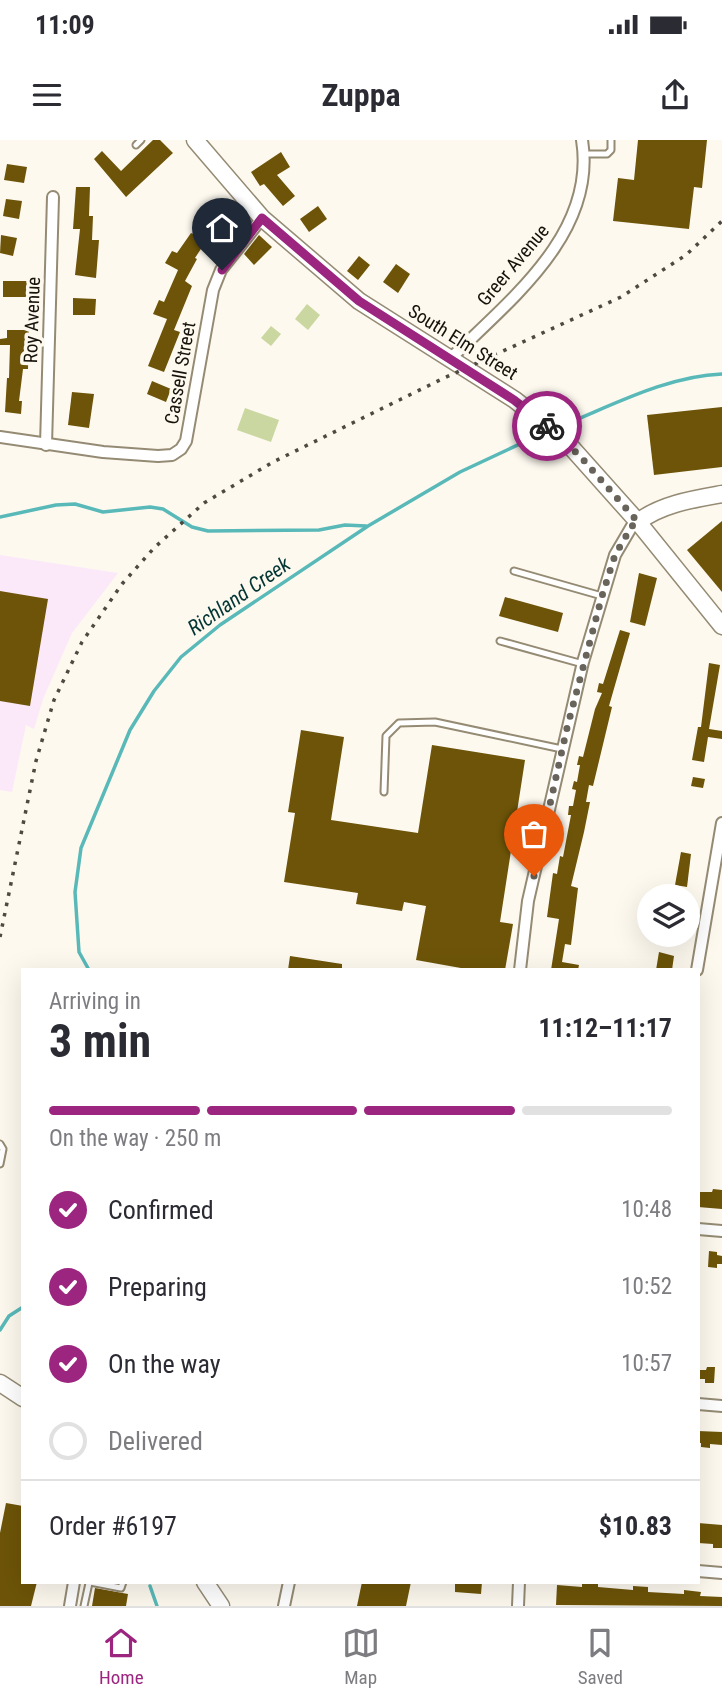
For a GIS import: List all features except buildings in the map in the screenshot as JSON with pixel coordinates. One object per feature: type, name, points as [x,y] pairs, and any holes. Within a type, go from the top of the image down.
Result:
[{"type":"street","name":"South Elm Street","points":[[195,140],[262,218],[359,301],[514,400],[562,438],[638,522],[722,626]]},
{"type":"street","name":"Greer Avenue","points":[[451,358],[518,292],[550,254],[568,226],[579,200],[583,175],[582,140]]},
{"type":"street","name":"Roy Avenue","points":[[46,445],[53,197]]},
{"type":"street","name":"Cassell Street","points":[[0,437],[46,445],[158,456],[172,455],[181,449],[186,441],[213,290],[222,270],[262,218]]},
{"type":"street","points":[[520,968],[528,901],[562,749],[583,664],[618,548],[632,526],[646,515],[684,502],[722,494]]},
{"type":"street","points":[[698,968],[722,823]]},
{"type":"street","points":[[700,1229],[722,1231]]},
{"type":"street","points":[[0,1383],[21,1397]]},
{"type":"street","points":[[700,1404],[722,1406]]},
{"type":"street","points":[[700,1571],[722,1573]]},
{"type":"street","points":[[70,1606],[74,1584]]},
{"type":"street","points":[[206,1584],[221,1606]]},
{"type":"street","points":[[284,1606],[289,1584]]},
{"type":"street","points":[[518,1606],[519,1584]]},
{"type":"lane","points":[[584,154],[607,154],[611,150],[611,140]]},
{"type":"lane","points":[[514,571],[602,596]]},
{"type":"lane","points":[[500,641],[583,664]]},
{"type":"lane","points":[[384,792],[386,736],[399,723],[435,722],[562,749]]},
{"type":"lane","points":[[0,1144],[3,1149],[0,1164]]},
{"type":"lane","points":[[84,1606],[90,1584]]},
{"type":"lane","points":[[100,1584],[121,1588],[122,1584]]},
{"type":"shaded area","points":[[0,555],[118,573],[72,633],[43,699],[34,729],[26,725],[12,792],[0,790]]},
{"type":"green space","points":[[307,304],[320,315],[308,330],[295,319]]},
{"type":"green space","points":[[271,326],[281,334],[271,346],[261,338]]},
{"type":"green space","points":[[245,408],[279,420],[271,442],[237,430]]},
{"type":"waterway","name":"Richland Creek","points":[[566,424],[662,385],[722,374]]},
{"type":"waterway","name":"Richland Creek","points":[[88,968],[79,952],[75,892],[81,848],[130,730],[154,691],[181,657],[220,625],[368,526],[460,472],[539,435]]},
{"type":"waterway","points":[[0,517],[56,505],[75,504],[103,512],[150,507],[163,509],[192,527],[208,531],[319,530],[345,525],[366,526]]},
{"type":"waterway","name":"Richland Creek","points":[[0,1330],[9,1316],[21,1308]]},
{"type":"waterway","points":[[150,1586],[157,1606]]},
{"type":"railway","points":[[0,937],[36,761],[54,700],[82,642],[122,584],[154,548],[204,503],[273,462],[442,379],[621,297],[686,255],[722,221]]},
{"type":"way so far","points":[[534,876],[555,775],[602,596],[615,555],[632,526],[638,522],[580,456],[547,426]]},
{"type":"route","points":[[222,270],[262,218],[359,301],[451,358],[514,400],[547,426]]}]
